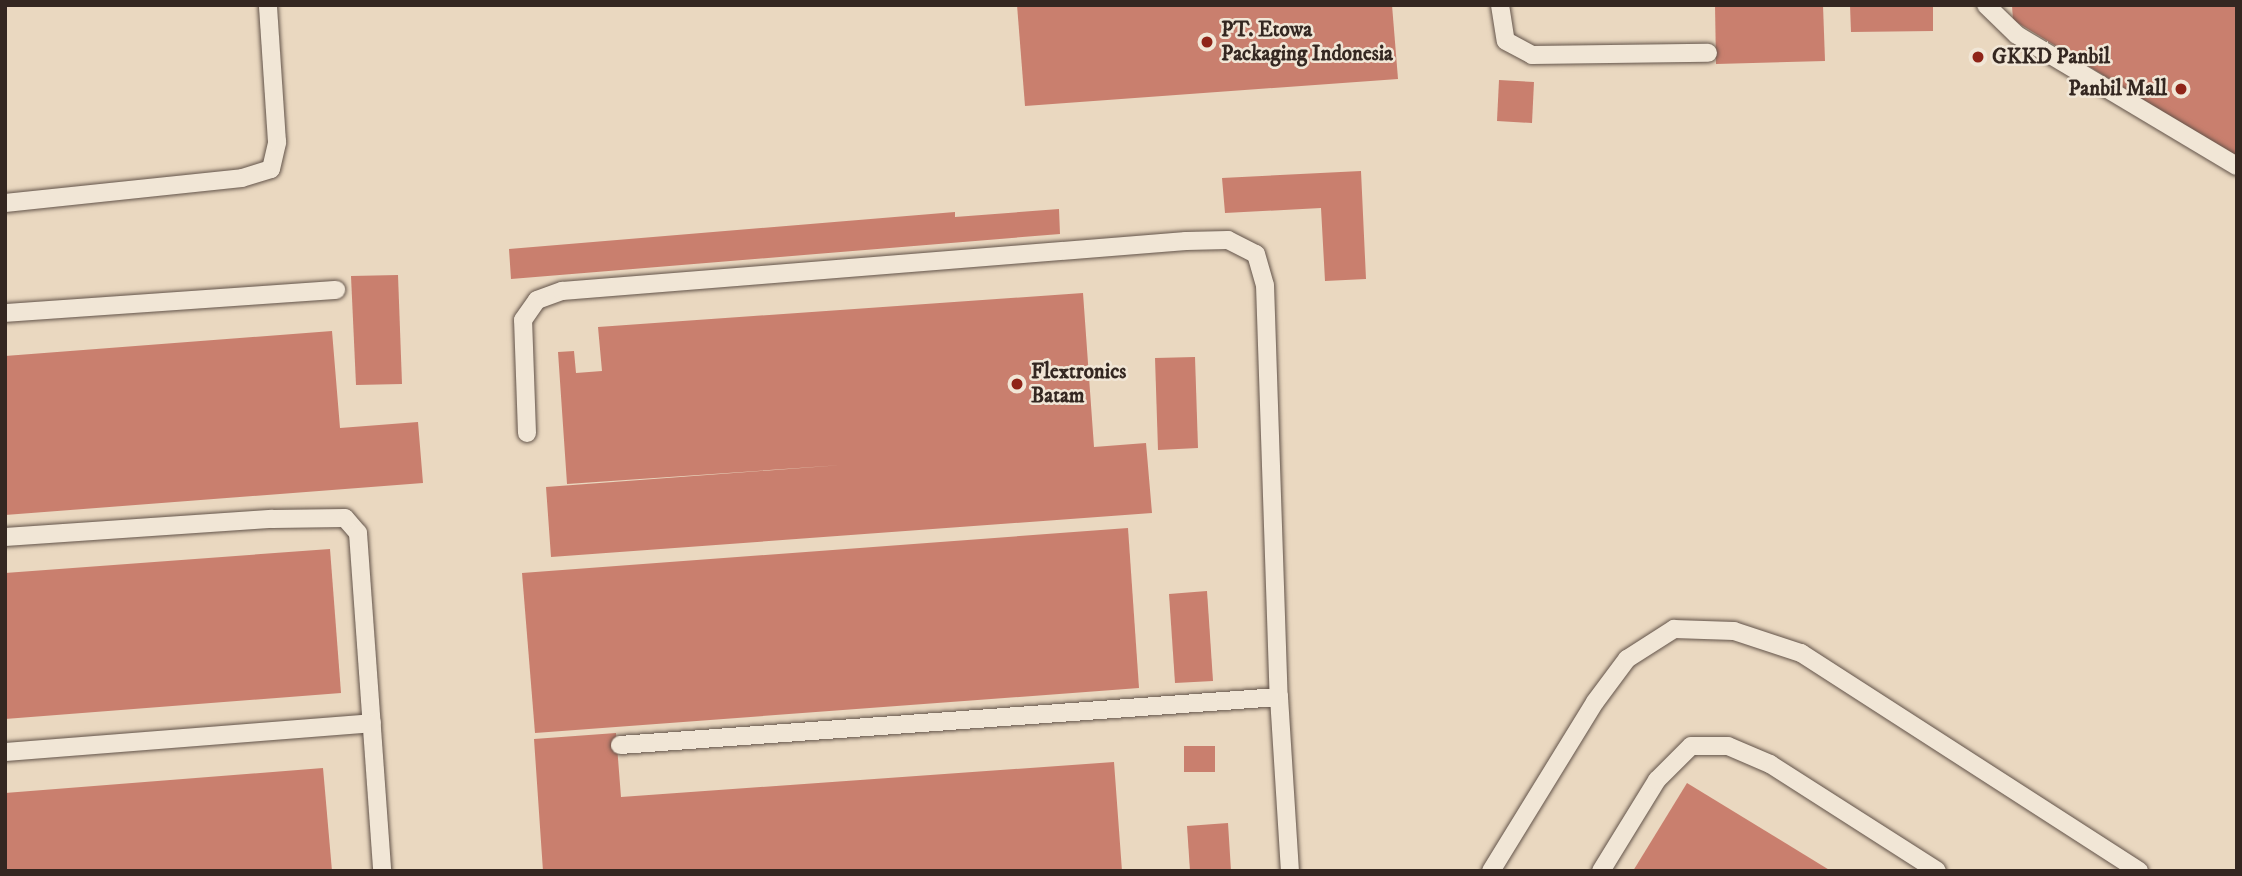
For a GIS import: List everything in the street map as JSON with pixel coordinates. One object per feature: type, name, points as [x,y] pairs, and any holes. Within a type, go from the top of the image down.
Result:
[{"type":"lane","points":[[5,203],[242,178],[271,169],[277,142],[268,5]]},
{"type":"lane","points":[[1500,5],[1506,41],[1532,55],[1708,53]]},
{"type":"lane","points":[[1986,5],[2017,35],[2237,166]]},
{"type":"lane","points":[[527,433],[523,320],[537,299],[562,291],[945,258],[1186,241],[1228,240],[1256,254],[1265,285],[1279,697],[1290,871]]},
{"type":"lane","points":[[5,313],[337,290]]},
{"type":"lane","points":[[5,537],[272,519],[345,518],[358,533],[382,871]]},
{"type":"lane","points":[[1491,871],[1595,702],[1627,659],[1674,629],[1734,631],[1801,653],[2139,871]]},
{"type":"lane","points":[[620,745],[1279,697]]},
{"type":"lane","points":[[5,752],[372,723]]},
{"type":"lane","points":[[1601,871],[1657,779],[1691,746],[1727,746],[1770,764],[1937,871]]},
{"type":"building","name":"PT. Etowa Packaging Indonesia","points":[[1017,5],[1392,5],[1398,79],[1025,106]]},
{"type":"building","points":[[1715,5],[1823,5],[1825,61],[1716,64]]},
{"type":"building","points":[[1850,5],[1933,5],[1933,31],[1851,32]]},
{"type":"building","name":"Panbil Mall","points":[[2012,5],[2237,5],[2237,157],[2013,20]]},
{"type":"building","points":[[1499,80],[1534,82],[1532,123],[1497,121]]},
{"type":"building","points":[[1361,171],[1366,279],[1325,281],[1321,208],[1225,213],[1222,178]]},
{"type":"building","points":[[1059,209],[1060,234],[511,279],[509,249],[955,212],[955,217]]},
{"type":"building","points":[[398,275],[402,384],[356,385],[351,276]]},
{"type":"building","points":[[1083,293],[1094,447],[1146,443],[1152,513],[551,557],[546,487],[842,465],[567,484],[558,352],[574,351],[576,373],[602,371],[598,327]]},
{"type":"building","points":[[332,331],[340,428],[418,422],[423,483],[5,515],[5,356]]},
{"type":"building","points":[[1195,357],[1198,448],[1158,450],[1155,358]]},
{"type":"building","points":[[1128,528],[1139,688],[535,733],[522,573]]},
{"type":"building","points":[[330,549],[341,693],[5,719],[5,573]]},
{"type":"building","points":[[1207,591],[1213,681],[1175,683],[1169,594]]},
{"type":"building","points":[[616,733],[621,797],[1114,762],[1122,871],[543,871],[534,739]]},
{"type":"building","points":[[1184,746],[1215,746],[1215,772],[1184,772]]},
{"type":"building","points":[[323,768],[332,871],[5,871],[5,793]]},
{"type":"building","points":[[1687,783],[1831,871],[1633,871]]},
{"type":"building","points":[[1228,823],[1231,871],[1190,871],[1187,826]]},
{"type":"place","name":"PT. Etowa Packaging Indonesia","points":[[1207,42]]},
{"type":"place","name":"GKKD Panbil","points":[[1978,57]]},
{"type":"place","name":"Panbil Mall","points":[[2181,89]]},
{"type":"place","name":"Flextronics Batam","points":[[1017,384]]}]
